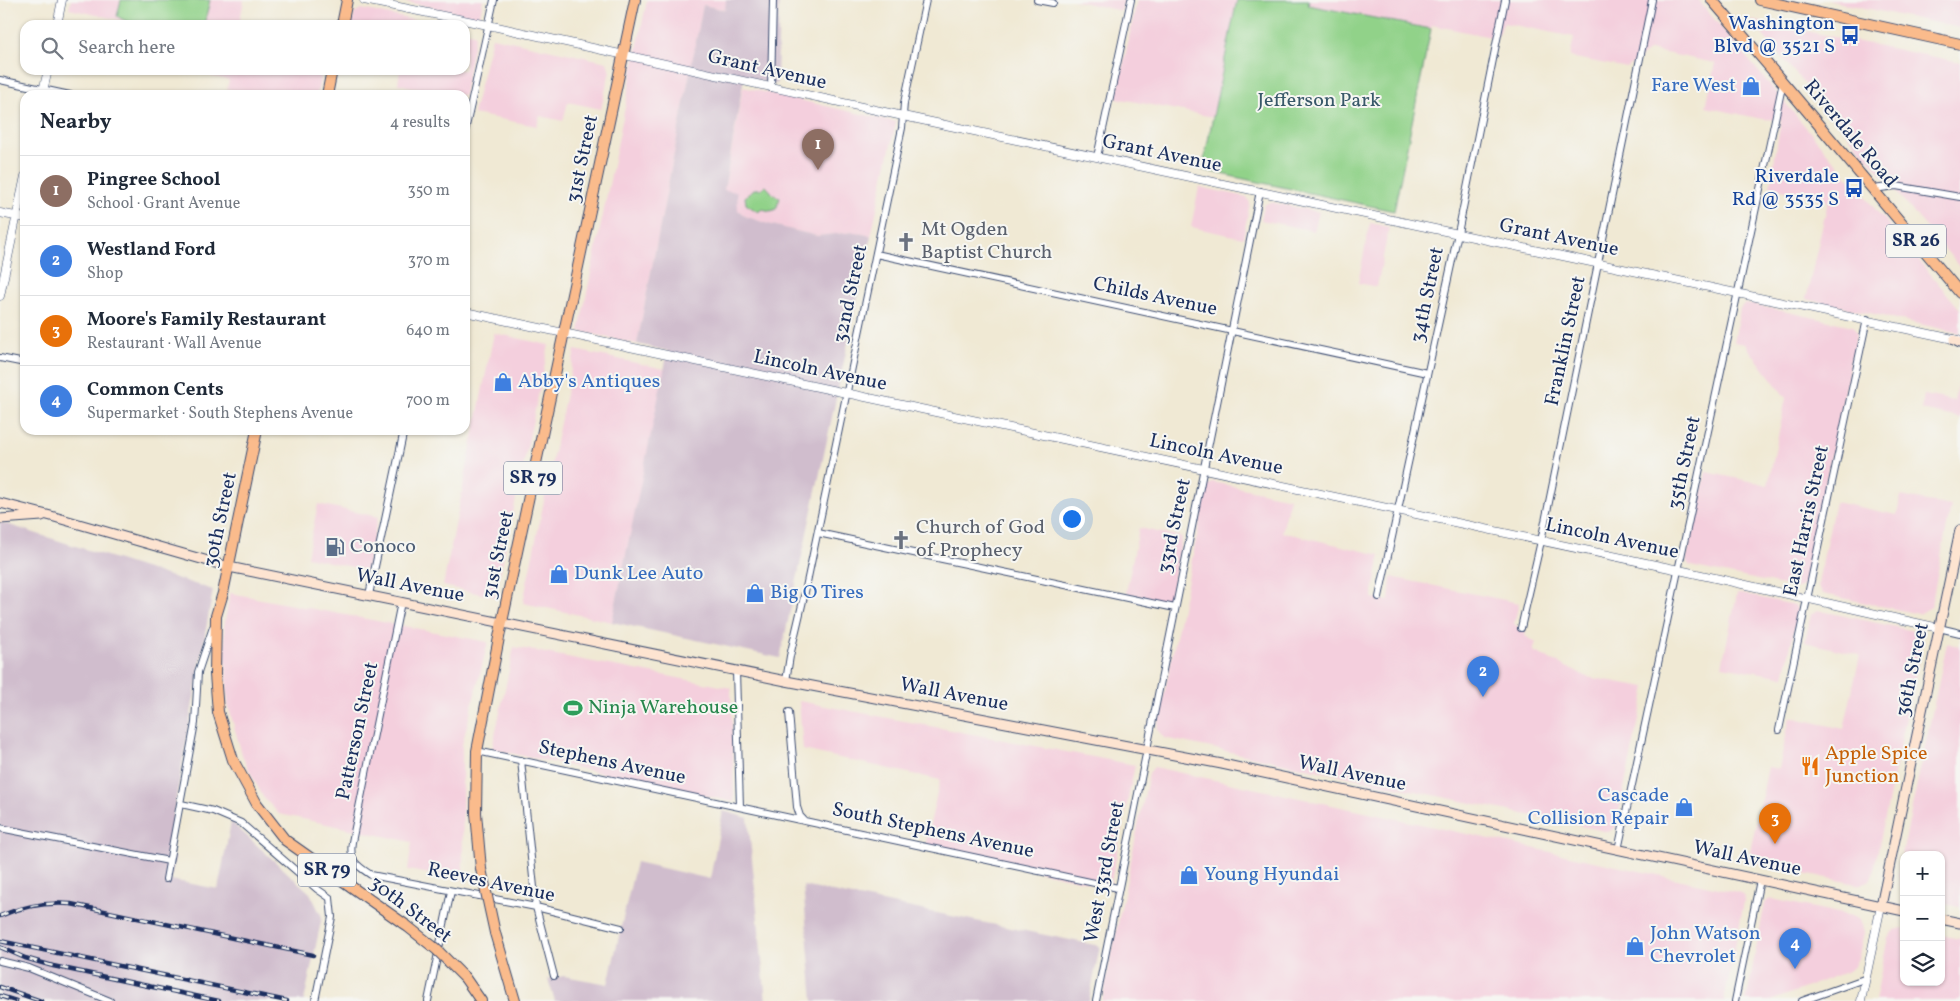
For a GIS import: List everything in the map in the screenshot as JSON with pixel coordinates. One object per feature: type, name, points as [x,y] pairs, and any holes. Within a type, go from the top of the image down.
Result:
[{"type":"main road","points":[[343,20],[347,0]]},
{"type":"main road","name":"31st Street","points":[[515,1001],[495,932],[481,868],[476,813],[477,751],[502,622],[635,0]]},
{"type":"main road","name":"Riverdale Road","points":[[1712,0],[1960,293]]},
{"type":"main road","points":[[1760,0],[1797,4],[1960,44]]},
{"type":"main road","points":[[328,90],[331,75]]},
{"type":"main road","name":"30th Street","points":[[256,435],[216,616],[215,674],[218,712],[233,760],[257,804],[285,840],[407,926],[436,949],[465,978],[481,1001]]},
{"type":"main road","name":"Wall Avenue","points":[[0,503],[228,567],[786,682],[1232,766],[1900,910]]},
{"type":"main road","points":[[0,519],[51,516]]},
{"type":"main road","name":"36th Street","points":[[1881,906],[1960,530]]},
{"type":"main road","points":[[1945,920],[1960,923]]},
{"type":"street","points":[[58,20],[62,0]]},
{"type":"street","name":"Grant Avenue","points":[[364,0],[463,20]]},
{"type":"street","points":[[470,108],[494,0]]},
{"type":"street","points":[[771,88],[774,0]]},
{"type":"street","name":"32nd Street","points":[[786,682],[902,128],[904,103],[926,0]]},
{"type":"street","points":[[1037,0],[1052,3]]},
{"type":"street","points":[[1097,157],[1131,0]]},
{"type":"street","name":"34th Street","points":[[1379,597],[1458,233],[1505,0]]},
{"type":"street","name":"Franklin Street","points":[[1521,628],[1542,541],[1652,0]]},
{"type":"street","name":"Grant Avenue","points":[[470,21],[771,88],[1867,319],[1958,341]]},
{"type":"street","points":[[43,90],[47,75]]},
{"type":"street","points":[[0,80],[36,90]]},
{"type":"street","name":"35th Street","points":[[1618,850],[1783,82]]},
{"type":"street","points":[[1873,189],[1896,186],[1960,197]]},
{"type":"street","name":"33rd Street","points":[[1146,749],[1260,191]]},
{"type":"street","points":[[0,296],[20,198]]},
{"type":"street","points":[[0,213],[20,217]]},
{"type":"street","name":"Childs Avenue","points":[[876,254],[1428,373]]},
{"type":"street","name":"Lincoln Avenue","points":[[470,313],[1679,570],[1960,633]]},
{"type":"street","name":"East Harris Street","points":[[1779,730],[1867,319]]},
{"type":"street","points":[[0,358],[20,362]]},
{"type":"street","points":[[369,595],[403,435]]},
{"type":"street","points":[[818,533],[1175,608]]},
{"type":"street","name":"Patterson Street","points":[[357,865],[350,854],[352,842],[401,602]]},
{"type":"street","name":"30th Street","points":[[166,879],[195,722],[198,672],[216,616]]},
{"type":"street","points":[[736,671],[740,807]]},
{"type":"street","points":[[789,712],[797,807],[800,816],[804,820]]},
{"type":"street","name":"West 33rd Street","points":[[1096,1001],[1146,749]]},
{"type":"street","name":"Stephens Avenue","points":[[477,751],[740,807]]},
{"type":"street","points":[[521,760],[536,908],[554,976]]},
{"type":"street","points":[[181,804],[213,811],[241,823],[330,898],[332,917],[315,1001]]},
{"type":"street","name":"South Stephens Avenue","points":[[740,807],[1118,888]]},
{"type":"street","points":[[0,828],[169,860]]},
{"type":"street","name":"Reeves Avenue","points":[[357,865],[371,875],[536,908],[621,928]]},
{"type":"street","points":[[1735,1001],[1760,880]]},
{"type":"street","points":[[428,1001],[451,891]]},
{"type":"street","points":[[1861,1001],[1864,979],[1881,906]]},
{"type":"street","points":[[0,961],[29,968],[110,1001]]},
{"type":"street","points":[[1802,1001],[1864,979]]},
{"type":"shaded area","points":[[71,0],[244,0],[240,20],[121,20],[69,9]]},
{"type":"shaded area","points":[[397,0],[483,0],[480,16],[478,17]]},
{"type":"shaded area","points":[[647,0],[726,0],[726,10],[703,5],[637,344],[579,331]]},
{"type":"shaded area","points":[[726,0],[779,0],[777,84],[744,78],[724,190],[737,192],[738,210],[745,216],[768,224],[817,236],[854,232],[871,236],[780,658],[612,622],[668,351],[637,344],[703,5],[725,10]]},
{"type":"shaded area","points":[[1073,0],[1124,0],[1121,11]]},
{"type":"shaded area","points":[[1137,0],[1237,0],[1213,117],[1116,98]]},
{"type":"shaded area","points":[[1309,0],[1698,0],[1960,309],[1960,333],[1806,299],[1828,201],[1770,187],[1781,120],[1762,119],[1706,107],[1715,63],[1650,50],[1627,68],[1570,57],[1574,37],[1504,23],[1496,38],[1432,25],[1431,29],[1307,5]]},
{"type":"shaded area","points":[[1827,0],[1960,0],[1960,28]]},
{"type":"shaded area","points":[[362,9],[414,20],[353,20],[355,12]]},
{"type":"shaded area","points":[[1750,20],[1960,62],[1960,267]]},
{"type":"shaded area","points":[[470,32],[474,33],[470,63]]},
{"type":"shaded area","points":[[492,37],[607,62],[610,71],[601,109],[568,102],[563,121],[540,116],[537,126],[473,114]]},
{"type":"shaded area","points":[[206,75],[321,75],[318,90],[232,90],[227,89],[229,80]]},
{"type":"shaded area","points":[[399,75],[468,75],[465,90],[425,90],[398,84]]},
{"type":"shaded area","points":[[743,87],[896,122],[871,236],[854,232],[817,236],[768,224],[745,216],[738,210],[724,190]]},
{"type":"shaded area","points":[[1199,187],[1247,197],[1250,203],[1243,238],[1191,227]]},
{"type":"shaded area","points":[[1270,202],[1319,212],[1314,231],[1261,220],[1264,205]]},
{"type":"shaded area","points":[[1370,223],[1389,227],[1377,287],[1358,283]]},
{"type":"shaded area","points":[[1745,303],[1853,326],[1857,333],[1805,580],[1803,585],[1798,588],[1690,566],[1686,561],[1706,472],[1768,485],[1786,398],[1745,344],[1734,342],[1740,308]]},
{"type":"shaded area","points":[[494,333],[549,345],[495,597],[443,586]]},
{"type":"shaded area","points":[[575,350],[665,369],[612,622],[523,603]]},
{"type":"shaded area","points":[[1960,372],[1960,418],[1921,410],[1924,395],[1954,401]]},
{"type":"shaded area","points":[[1213,482],[1290,498],[1282,532],[1380,555],[1372,598],[1389,601],[1391,577],[1519,603],[1514,624],[1526,633],[1525,636],[1536,642],[1533,651],[1587,677],[1646,687],[1616,826],[1609,832],[1164,738],[1157,729],[1207,487]]},
{"type":"shaded area","points":[[1901,496],[1951,506],[1931,607],[1919,614],[1823,594],[1818,586],[1819,578],[1835,502],[1897,515]]},
{"type":"shaded area","points":[[318,504],[378,517],[366,570],[307,557]]},
{"type":"shaded area","points":[[0,522],[213,590],[166,855],[175,857],[171,880],[218,889],[231,822],[310,893],[322,917],[304,1001],[0,1001]]},
{"type":"shaded area","points":[[1139,528],[1182,537],[1170,598],[1163,601],[1126,593]]},
{"type":"shaded area","points":[[230,593],[488,642],[462,745],[463,880],[408,870],[412,842],[279,814],[263,797],[243,758],[228,705],[224,627]]},
{"type":"shaded area","points":[[1737,593],[1795,605],[1798,612],[1784,677],[1722,666]]},
{"type":"shaded area","points":[[1817,610],[1914,631],[1922,643],[1873,874],[1870,880],[1861,885],[1748,861],[1768,767],[1779,769],[1790,717],[1844,729],[1860,655],[1805,642],[1811,614]]},
{"type":"shaded area","points":[[1947,643],[1960,646],[1960,907],[1945,904],[1945,851],[1903,851]]},
{"type":"shaded area","points":[[514,647],[731,688],[734,802],[492,749]]},
{"type":"shaded area","points":[[799,701],[1135,765],[1110,887],[925,846],[940,780],[803,750]]},
{"type":"shaded area","points":[[1154,767],[1742,893],[1745,897],[1724,1001],[1102,1001],[1149,773]]},
{"type":"shaded area","points":[[723,811],[748,818],[766,1001],[555,1001],[548,979],[564,976],[608,984],[636,862],[710,879]]},
{"type":"shaded area","points":[[1900,864],[1900,884],[1898,873]]},
{"type":"shaded area","points":[[803,886],[1100,946],[1089,1001],[813,1001]]},
{"type":"shaded area","points":[[1772,899],[1852,916],[1858,919],[1864,932],[1859,956],[1854,967],[1846,972],[1771,1001],[1746,1001],[1765,903]]},
{"type":"shaded area","points":[[1900,929],[1900,986],[1945,986],[1945,936],[1960,939],[1960,1001],[1875,1001],[1888,937],[1894,930]]},
{"type":"green space","points":[[121,0],[210,0],[205,20],[124,20],[117,16]]},
{"type":"green space","name":"Jefferson Park","points":[[1237,0],[1309,0],[1308,5],[1431,29],[1394,211],[1202,170]]},
{"type":"green space","points":[[766,186],[774,195],[780,198],[776,209],[771,211],[762,209],[758,212],[746,204],[745,197],[754,189]]},
{"type":"railway","points":[[0,916],[34,906],[71,904],[313,955]]},
{"type":"railway","points":[[0,941],[287,1001]]},
{"type":"railway","points":[[0,947],[25,958],[53,966],[219,1001]]},
{"type":"railway","points":[[0,987],[41,1001]]},
{"type":"railway","points":[[0,996],[16,1001]]},
{"type":"place","name":"Washington Blvd @ 3521 S","points":[[1850,35]]},
{"type":"place","name":"Fare West","points":[[1751,86]]},
{"type":"place","name":"Pingree School","points":[[818,170]]},
{"type":"place","name":"Riverdale Rd @ 3535 S","points":[[1854,188]]},
{"type":"place","name":"Mt Ogden Baptist Church","points":[[906,242]]},
{"type":"place","name":"Abby's Antiques","points":[[503,382]]},
{"type":"place","name":"Church of God of Prophecy","points":[[901,540]]},
{"type":"place","name":"Conoco","points":[[335,547]]},
{"type":"place","name":"Dunk Lee Auto","points":[[559,574]]},
{"type":"place","name":"Big O Tires","points":[[755,593]]},
{"type":"place","name":"Westland Ford","points":[[1483,697]]},
{"type":"place","name":"Ninja Warehouse","points":[[573,708]]},
{"type":"place","name":"Apple Spice Junction","points":[[1810,766]]},
{"type":"place","name":"Cascade Collision Repair","points":[[1684,807]]},
{"type":"place","name":"Moore's Family Restaurant","points":[[1775,844]]},
{"type":"place","name":"Young Hyundai","points":[[1189,875]]},
{"type":"place","name":"John Watson Chevrolet","points":[[1635,946]]},
{"type":"place","name":"Common Cents","points":[[1795,969]]}]
